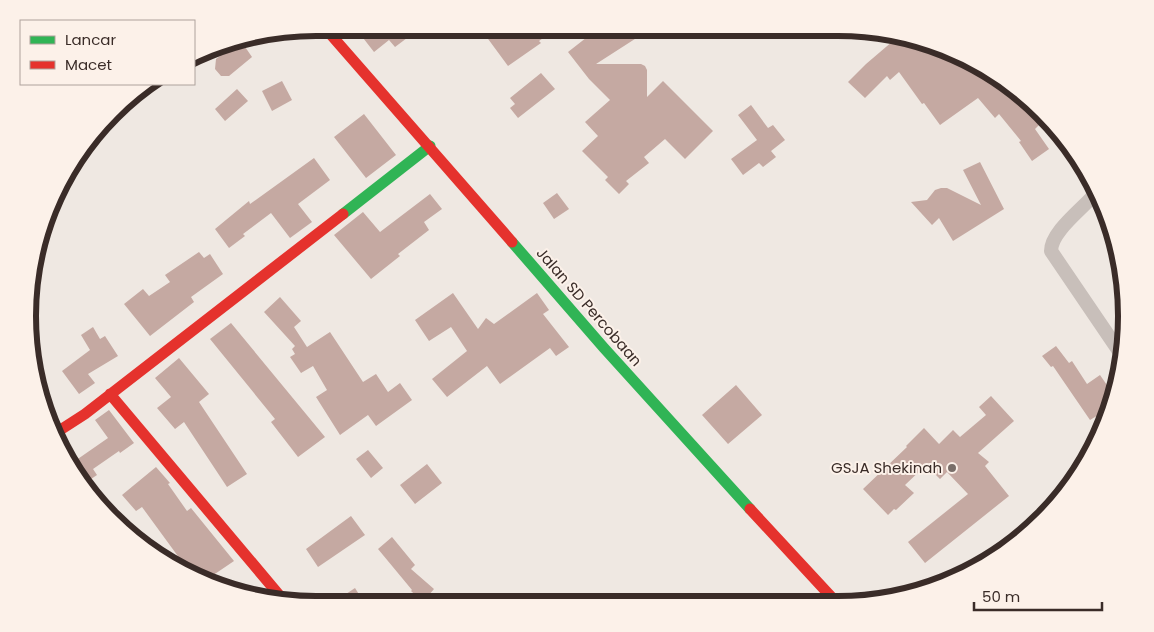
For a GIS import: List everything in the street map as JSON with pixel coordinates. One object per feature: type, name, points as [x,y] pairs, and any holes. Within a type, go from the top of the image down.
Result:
[{"type":"street","name":"Jalan SD Percobaan","points":[[332,36],[733,492],[830,596]]},
{"type":"street","points":[[61,430],[85,414],[430,146]]},
{"type":"street","points":[[1091,198],[1055,235],[1050,245],[1050,251],[1116,346]]},
{"type":"street","points":[[110,394],[277,593]]},
{"type":"building","points":[[362,36],[410,36],[395,47],[389,40],[374,52]]},
{"type":"building","points":[[486,36],[546,36],[539,41],[541,43],[508,66]]},
{"type":"building","points":[[588,36],[640,36],[596,64],[641,64],[645,66],[647,70],[647,97],[663,81],[713,131],[685,159],[665,139],[644,157],[649,163],[626,181],[629,184],[619,194],[605,180],[608,177],[582,151],[598,136],[585,122],[610,100],[589,79],[568,52]]},
{"type":"building","points":[[892,42],[928,51],[962,65],[993,83],[1036,118],[1041,123],[1035,129],[1049,149],[1032,161],[1019,142],[1021,141],[999,114],[995,118],[978,98],[940,125],[899,72],[890,80],[887,76],[865,98],[848,82]]},
{"type":"building","points":[[244,46],[252,57],[229,76],[221,76],[215,69],[216,59],[228,50]]},
{"type":"building","points":[[541,73],[555,89],[518,118],[510,108],[515,104],[510,98]]},
{"type":"building","points":[[282,81],[292,100],[272,111],[262,91]]},
{"type":"building","points":[[237,89],[248,101],[225,121],[215,109]]},
{"type":"building","points":[[751,105],[768,128],[773,125],[785,140],[771,151],[776,157],[763,167],[759,163],[743,175],[731,159],[757,140],[738,115]]},
{"type":"building","points":[[364,114],[396,155],[366,178],[334,137]]},
{"type":"building","points":[[314,158],[330,180],[298,204],[312,222],[290,238],[271,213],[243,234],[245,236],[229,248],[215,229],[249,201],[250,204]]},
{"type":"building","points":[[980,162],[1004,209],[953,241],[939,218],[932,225],[911,202],[927,200],[935,190],[947,188],[981,205],[963,170]]},
{"type":"building","points":[[557,193],[569,209],[554,219],[543,203]]},
{"type":"building","points":[[430,194],[442,209],[424,222],[429,230],[398,254],[400,256],[371,279],[334,235],[363,212],[380,232]]},
{"type":"building","points":[[199,252],[204,258],[210,254],[223,274],[191,297],[194,302],[150,336],[124,304],[143,289],[149,296],[170,282],[165,275]]},
{"type":"building","points":[[453,293],[478,329],[486,318],[494,324],[537,293],[549,310],[543,314],[569,347],[556,356],[550,348],[500,384],[487,366],[447,397],[432,379],[467,351],[451,327],[429,341],[415,320]]},
{"type":"building","points":[[280,297],[301,321],[294,327],[307,347],[330,332],[363,382],[376,374],[388,392],[400,383],[412,400],[376,426],[368,415],[340,435],[316,397],[327,390],[313,366],[301,373],[290,357],[295,354],[292,349],[295,346],[264,312]]},
{"type":"building","points":[[231,323],[325,437],[298,457],[271,422],[275,419],[210,339]]},
{"type":"building","points":[[93,327],[100,339],[105,336],[118,356],[88,374],[95,383],[79,394],[62,371],[90,350],[81,335]]},
{"type":"building","points":[[1056,346],[1069,363],[1072,361],[1087,384],[1100,375],[1108,387],[1100,414],[1090,420],[1053,366],[1051,367],[1042,356]]},
{"type":"building","points":[[179,358],[209,394],[199,402],[247,474],[227,487],[184,422],[175,429],[157,408],[171,397],[155,378]]},
{"type":"building","points":[[736,385],[762,415],[728,444],[702,415]]},
{"type":"building","points":[[991,396],[1014,421],[978,453],[989,462],[985,466],[1009,496],[925,563],[908,542],[968,494],[947,472],[940,479],[926,465],[905,485],[914,493],[888,515],[863,489],[924,428],[939,444],[953,430],[960,437],[986,415],[979,407]]},
{"type":"building","points":[[109,410],[134,443],[93,469],[97,475],[90,480],[76,460],[108,438],[95,420]]},
{"type":"building","points":[[368,450],[383,468],[371,478],[356,459]]},
{"type":"building","points":[[427,464],[442,483],[415,504],[400,485]]},
{"type":"building","points":[[156,467],[170,483],[168,484],[187,511],[191,508],[234,561],[213,575],[179,560],[142,507],[136,511],[122,495]]},
{"type":"building","points":[[351,516],[365,535],[318,567],[306,549]]},
{"type":"building","points":[[392,537],[415,565],[411,569],[434,589],[428,596],[416,596],[378,549]]},
{"type":"building","points":[[355,588],[360,596],[343,596]]},
{"type":"traffic: fast","points":[[343,214],[430,146]]},
{"type":"traffic: fast","points":[[512,242],[604,348],[750,509]]},
{"type":"traffic: jam","points":[[332,36],[512,242]]},
{"type":"traffic: jam","points":[[61,430],[85,414],[343,214]]},
{"type":"traffic: jam","points":[[110,394],[277,593]]},
{"type":"traffic: jam","points":[[750,509],[830,596]]},
{"type":"place","name":"GSJA Shekinah","points":[[952,468]]}]
